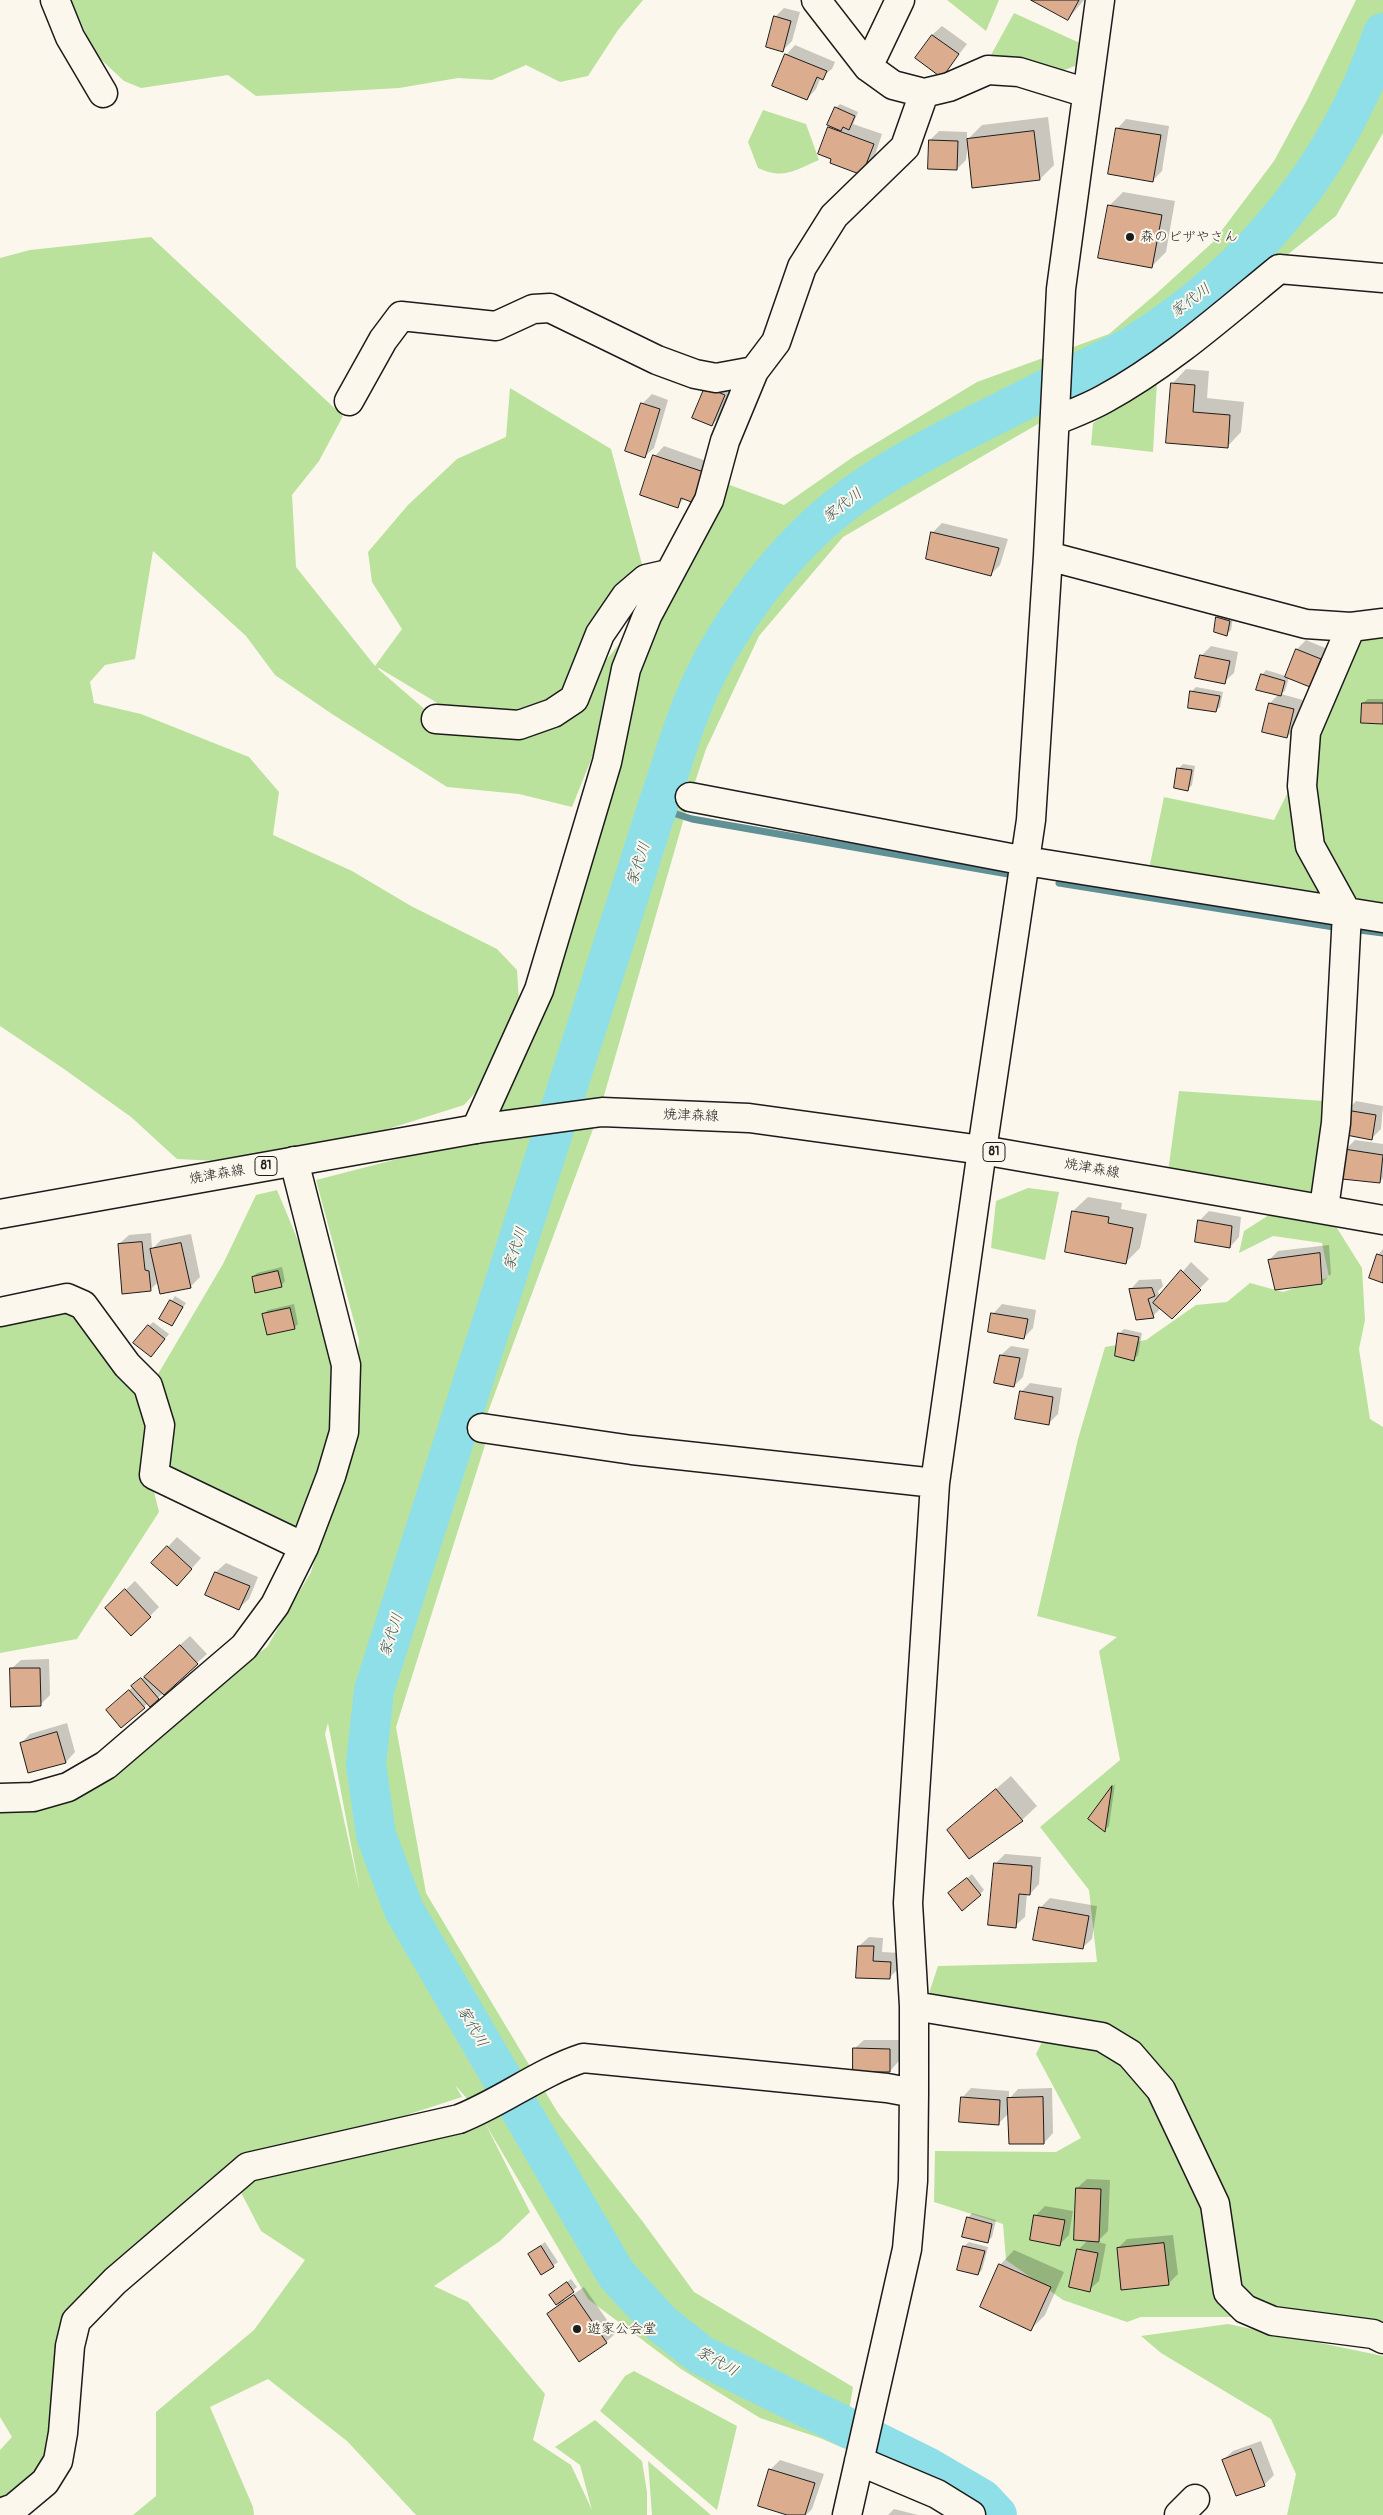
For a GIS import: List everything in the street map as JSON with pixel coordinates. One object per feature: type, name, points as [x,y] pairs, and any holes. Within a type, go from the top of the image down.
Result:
[{"type":"street","points":[[55,0],[70,37],[103,93]]},
{"type":"street","points":[[816,0],[868,67],[894,85],[924,93],[949,86],[988,70],[1019,72],[1087,93]]},
{"type":"street","points":[[868,67],[900,0]]},
{"type":"street","points":[[847,2515],[907,2249],[913,2181],[914,2093],[914,2006],[908,1903],[935,1483],[1031,820],[1048,556],[1061,289],[1100,0]]},
{"type":"street","points":[[476,1129],[539,990],[606,762],[626,668],[647,616],[708,500],[725,440],[754,371],[776,342],[802,267],[834,216],[905,147],[924,93]]},
{"type":"street","points":[[1055,410],[1104,399],[1204,331],[1279,269],[1383,278]]},
{"type":"street","points":[[349,401],[383,340],[401,316],[496,326],[533,309],[550,308],[657,360],[695,374],[716,378],[754,371]]},
{"type":"street","points":[[1048,556],[1306,624],[1351,627],[1383,623]]},
{"type":"street","points":[[436,719],[519,725],[553,713],[574,699],[600,634],[626,596],[646,579],[668,574]]},
{"type":"street","points":[[1324,1208],[1336,1124],[1347,916],[1310,846],[1302,786],[1306,732],[1351,627]]},
{"type":"street","points":[[690,797],[1026,861],[1347,916],[1383,918]]},
{"type":"street","name":"焼津森線","points":[[0,1214],[476,1129],[602,1112],[749,1118],[982,1150],[1324,1208],[1383,1220]]},
{"type":"street","points":[[0,1798],[33,1797],[68,1787],[106,1765],[244,1647],[275,1604],[304,1546],[331,1476],[344,1432],[346,1365],[294,1161]]},
{"type":"street","points":[[0,1312],[67,1298],[83,1305],[127,1365],[148,1386],[160,1426],[154,1475],[304,1546]]},
{"type":"street","points":[[482,1428],[632,1450],[935,1483]]},
{"type":"street","points":[[914,2006],[1102,2037],[1130,2054],[1161,2090],[1215,2204],[1228,2292],[1245,2309],[1273,2321],[1373,2334],[1383,2339]]},
{"type":"street","points":[[0,2513],[14,2508],[45,2482],[58,2461],[63,2433],[70,2346],[76,2321],[114,2281],[248,2167],[459,2119],[489,2107],[561,2066],[584,2058],[887,2088],[914,2093]]},
{"type":"street","points":[[859,2461],[937,2494],[971,2515]]},
{"type":"green space","points":[[71,0],[643,0],[618,30],[588,76],[560,82],[526,65],[492,80],[458,78],[399,88],[256,96],[228,75],[141,88],[124,81],[95,54]]},
{"type":"green space","points":[[947,0],[999,0],[986,31]]},
{"type":"green space","points":[[1356,0],[1383,0],[1383,133],[1336,216],[1238,294],[1150,356],[1038,424],[843,537],[759,636],[706,749],[690,797],[599,1113],[482,1428],[485,1445],[396,1727],[426,1893],[558,2113],[643,2222],[694,2292],[853,2387],[843,2448],[820,2438],[760,2418],[681,2369],[588,2299],[485,2123],[530,2212],[500,2241],[434,2286],[468,2302],[545,2394],[533,2440],[571,2465],[592,2510],[580,2465],[555,2447],[595,2420],[642,2461],[647,2492],[647,2515],[416,2515],[347,2441],[268,2379],[210,2407],[253,2507],[254,2515],[133,2515],[156,2496],[156,2412],[254,2330],[305,2260],[261,2231],[234,2179],[73,2335],[61,2444],[0,2513],[0,2450],[12,2437],[0,2417],[0,1801],[75,1789],[267,1647],[311,1572],[352,1432],[359,1340],[316,1180],[479,1138],[508,1057],[464,1105],[277,1164],[177,1159],[131,1117],[0,1026],[0,258],[30,250],[151,237],[343,416],[319,461],[292,495],[296,567],[375,666],[402,629],[372,582],[368,552],[408,505],[457,459],[506,437],[510,388],[611,449],[646,579],[576,697],[655,600],[727,484],[784,505],[853,457],[977,382],[1109,334],[1213,242],[1274,161],[1307,100]],"holes":[[[153,551],[246,636],[275,675],[332,714],[447,787],[519,794],[572,807],[628,668],[510,1051],[519,1002],[517,970],[497,949],[411,906],[352,871],[273,835],[279,792],[249,757],[141,714],[94,703],[90,682],[105,665],[135,659]],[[378,669],[444,707],[436,719]],[[328,1723],[359,1888],[325,1734]],[[455,2085],[478,2111],[354,2132],[462,2097]]]},
{"type":"green space","points":[[1014,13],[1082,44],[1075,66],[1054,74],[991,55]]},
{"type":"green space","points":[[763,110],[806,124],[819,160],[796,170],[782,173],[767,172],[758,168],[748,142]]},
{"type":"green space","points":[[1157,381],[1153,452],[1091,445],[1093,423]]},
{"type":"green space","points":[[1383,616],[1383,912],[1354,905],[1309,838],[1302,775],[1349,633]]},
{"type":"green space","points":[[1292,784],[1318,884],[1320,901],[1149,869],[1164,797],[1274,820]]},
{"type":"green space","points":[[1179,1091],[1324,1101],[1319,1196],[1168,1172]]},
{"type":"green space","points":[[1028,1188],[1059,1192],[1045,1260],[991,1248],[996,1201]]},
{"type":"green space","points":[[277,1190],[302,1250],[337,1366],[340,1445],[308,1536],[150,1475],[159,1512],[77,1639],[0,1653],[0,1319],[63,1306],[152,1398],[158,1374],[223,1264],[256,1195]]},
{"type":"green space","points":[[1300,1213],[1337,1228],[1362,1268],[1365,1320],[1359,1349],[1370,1419],[1383,1427],[1383,2339],[1245,2309],[1217,2242],[1231,2317],[1141,2317],[1127,2322],[1063,2300],[1006,2260],[1003,2224],[934,2202],[935,2151],[1056,2152],[1081,2138],[1036,2054],[1049,2028],[924,2008],[938,1966],[1097,1962],[1089,1890],[1040,1827],[1120,1760],[1099,1651],[1117,1637],[1037,1616],[1078,1439],[1105,1347],[1146,1340],[1196,1305],[1227,1302],[1250,1283],[1283,1292],[1329,1277],[1322,1243],[1273,1236],[1239,1253],[1244,1231],[1269,1215]],"holes":[[[1130,2054],[1164,2099],[1109,2055]]]},
{"type":"green space","points":[[1228,2324],[1383,2356],[1383,2515],[1287,2515],[1296,2474],[1271,2419],[1161,2353],[1141,2336]]},
{"type":"green space","points":[[634,2371],[737,2426],[717,2510],[600,2411],[625,2376]]},
{"type":"green space","points":[[892,2432],[993,2493],[1015,2515],[977,2515],[876,2465]]},
{"type":"green space","points":[[648,2461],[711,2515],[652,2515]]},
{"type":"building","points":[[1031,0],[1079,0],[1068,20]]},
{"type":"building","points":[[774,16],[791,21],[783,52],[766,47]]},
{"type":"building","points":[[932,35],[959,54],[942,78],[915,58]]},
{"type":"building","points":[[785,54],[827,71],[823,80],[817,77],[807,100],[772,86]]},
{"type":"building","points":[[835,107],[855,116],[849,130],[843,127],[841,131],[827,125]]},
{"type":"building","points":[[828,127],[874,144],[862,175],[830,163],[831,159],[818,154]]},
{"type":"building","points":[[1116,128],[1161,135],[1153,182],[1108,174]]},
{"type":"building","points":[[1034,131],[1040,180],[972,188],[967,139]]},
{"type":"building","points":[[929,140],[958,141],[957,170],[928,169]]},
{"type":"building","name":"森のピザやさん","points":[[1108,205],[1162,215],[1152,268],[1098,258]]},
{"type":"building","points":[[1171,383],[1195,385],[1193,412],[1230,415],[1228,448],[1166,443]]},
{"type":"building","points":[[705,387],[725,395],[712,426],[692,418]]},
{"type":"building","points":[[641,403],[660,409],[645,458],[625,451]]},
{"type":"building","points":[[653,455],[704,472],[694,503],[681,498],[678,508],[640,495]]},
{"type":"building","points":[[931,532],[999,548],[991,576],[926,559]]},
{"type":"building","points":[[1216,617],[1230,621],[1227,636],[1214,632]]},
{"type":"building","points":[[1296,649],[1321,659],[1310,687],[1285,677]]},
{"type":"building","points":[[1200,655],[1230,661],[1225,684],[1195,678]]},
{"type":"building","points":[[1261,674],[1285,681],[1281,696],[1256,690]]},
{"type":"building","points":[[1190,691],[1220,696],[1216,712],[1188,708]]},
{"type":"building","points":[[1269,703],[1294,709],[1287,738],[1262,732]]},
{"type":"building","points":[[1362,703],[1383,703],[1383,724],[1361,723]]},
{"type":"building","points":[[1177,768],[1192,770],[1188,791],[1174,788]]},
{"type":"building","points":[[1346,1110],[1376,1115],[1372,1140],[1341,1134]]},
{"type":"building","points":[[1344,1149],[1383,1155],[1380,1183],[1342,1179]]},
{"type":"building","points":[[1072,1211],[1109,1217],[1108,1223],[1133,1228],[1126,1264],[1065,1252]]},
{"type":"building","points":[[1198,1220],[1232,1226],[1230,1248],[1195,1242]]},
{"type":"building","points":[[142,1242],[145,1270],[149,1271],[151,1291],[122,1294],[118,1244]]},
{"type":"building","points":[[181,1243],[191,1288],[160,1294],[150,1249]]},
{"type":"building","points":[[1320,1253],[1322,1284],[1275,1290],[1268,1260]]},
{"type":"building","points":[[1377,1254],[1383,1256],[1383,1283],[1369,1278]]},
{"type":"building","points":[[1181,1270],[1201,1290],[1172,1319],[1153,1303]]},
{"type":"building","points":[[278,1271],[282,1287],[255,1293],[252,1277]]},
{"type":"building","points":[[1152,1288],[1155,1296],[1148,1299],[1154,1318],[1136,1320],[1129,1289]]},
{"type":"building","points":[[170,1300],[183,1307],[172,1326],[159,1319]]},
{"type":"building","points":[[290,1308],[295,1329],[267,1335],[262,1314]]},
{"type":"building","points":[[991,1313],[1028,1319],[1024,1339],[988,1332]]},
{"type":"building","points":[[148,1325],[165,1339],[151,1357],[133,1343]]},
{"type":"building","points":[[1118,1333],[1139,1337],[1134,1361],[1115,1356]]},
{"type":"building","points":[[1000,1355],[1020,1358],[1014,1387],[994,1383]]},
{"type":"building","points":[[1020,1391],[1053,1397],[1049,1425],[1015,1419]]},
{"type":"building","points":[[167,1546],[192,1569],[177,1586],[151,1563]]},
{"type":"building","points":[[215,1572],[250,1586],[239,1610],[205,1595]]},
{"type":"building","points":[[125,1589],[151,1617],[131,1636],[105,1608]]},
{"type":"building","points":[[180,1645],[198,1664],[164,1695],[144,1677]]},
{"type":"building","points":[[10,1668],[40,1668],[41,1706],[11,1707]]},
{"type":"building","points":[[141,1678],[159,1699],[150,1707],[131,1686]]},
{"type":"building","points":[[129,1690],[145,1708],[121,1728],[106,1710]]},
{"type":"building","points":[[57,1732],[66,1763],[28,1773],[20,1743]]},
{"type":"building","points":[[1112,1786],[1105,1832],[1088,1819]]},
{"type":"building","points":[[996,1789],[1023,1821],[969,1859],[947,1830]]},
{"type":"building","points":[[994,1863],[1032,1866],[1030,1895],[1019,1894],[1016,1928],[988,1925]]},
{"type":"building","points":[[967,1878],[981,1895],[962,1911],[948,1893]]},
{"type":"building","points":[[1039,1907],[1089,1916],[1083,1949],[1033,1940]]},
{"type":"building","points":[[858,1946],[874,1946],[873,1961],[891,1962],[890,1979],[856,1978]]},
{"type":"building","points":[[853,2048],[890,2049],[890,2072],[853,2072]]},
{"type":"building","points":[[961,2097],[1000,2100],[999,2125],[959,2122]]},
{"type":"building","points":[[1043,2097],[1044,2144],[1009,2144],[1007,2098]]},
{"type":"building","points":[[1076,2188],[1101,2189],[1099,2242],[1074,2240]]},
{"type":"building","points":[[1034,2215],[1065,2220],[1060,2246],[1030,2240]]},
{"type":"building","points":[[967,2217],[992,2224],[988,2243],[962,2237]]},
{"type":"building","points":[[1164,2243],[1169,2285],[1121,2290],[1117,2248]]},
{"type":"building","points":[[541,2246],[554,2267],[541,2275],[528,2254]]},
{"type":"building","points":[[963,2246],[985,2251],[978,2275],[957,2270]]},
{"type":"building","points":[[1077,2249],[1098,2253],[1090,2292],[1069,2287]]},
{"type":"building","points":[[999,2264],[1051,2287],[1031,2331],[980,2307]]},
{"type":"building","points":[[567,2282],[574,2292],[556,2305],[549,2295]]},
{"type":"building","name":"遊家公会堂","points":[[574,2295],[607,2343],[579,2362],[547,2314]]},
{"type":"building","points":[[1251,2449],[1265,2486],[1236,2496],[1222,2460]]},
{"type":"building","points":[[769,2469],[815,2483],[805,2515],[787,2515],[758,2506]]},
{"type":"waterway","name":"家代川","points":[[997,2515],[982,2499],[929,2468],[701,2355],[662,2324],[616,2274],[404,1910],[376,1835],[366,1764],[374,1690],[657,808],[693,703],[727,635],[757,592],[807,535],[829,515],[875,480],[925,451],[1132,346],[1179,314],[1219,282],[1255,247],[1317,169],[1365,81],[1383,33]]},
{"type":"waterway","points":[[657,808],[692,819],[1008,874]]},
{"type":"waterway","points":[[1059,883],[1340,928]]},
{"type":"waterway","points":[[1351,929],[1383,933]]},
{"type":"place","name":"森のピザやさん","points":[[1130,237]]},
{"type":"place","name":"遊家公会堂","points":[[577,2329]]}]
